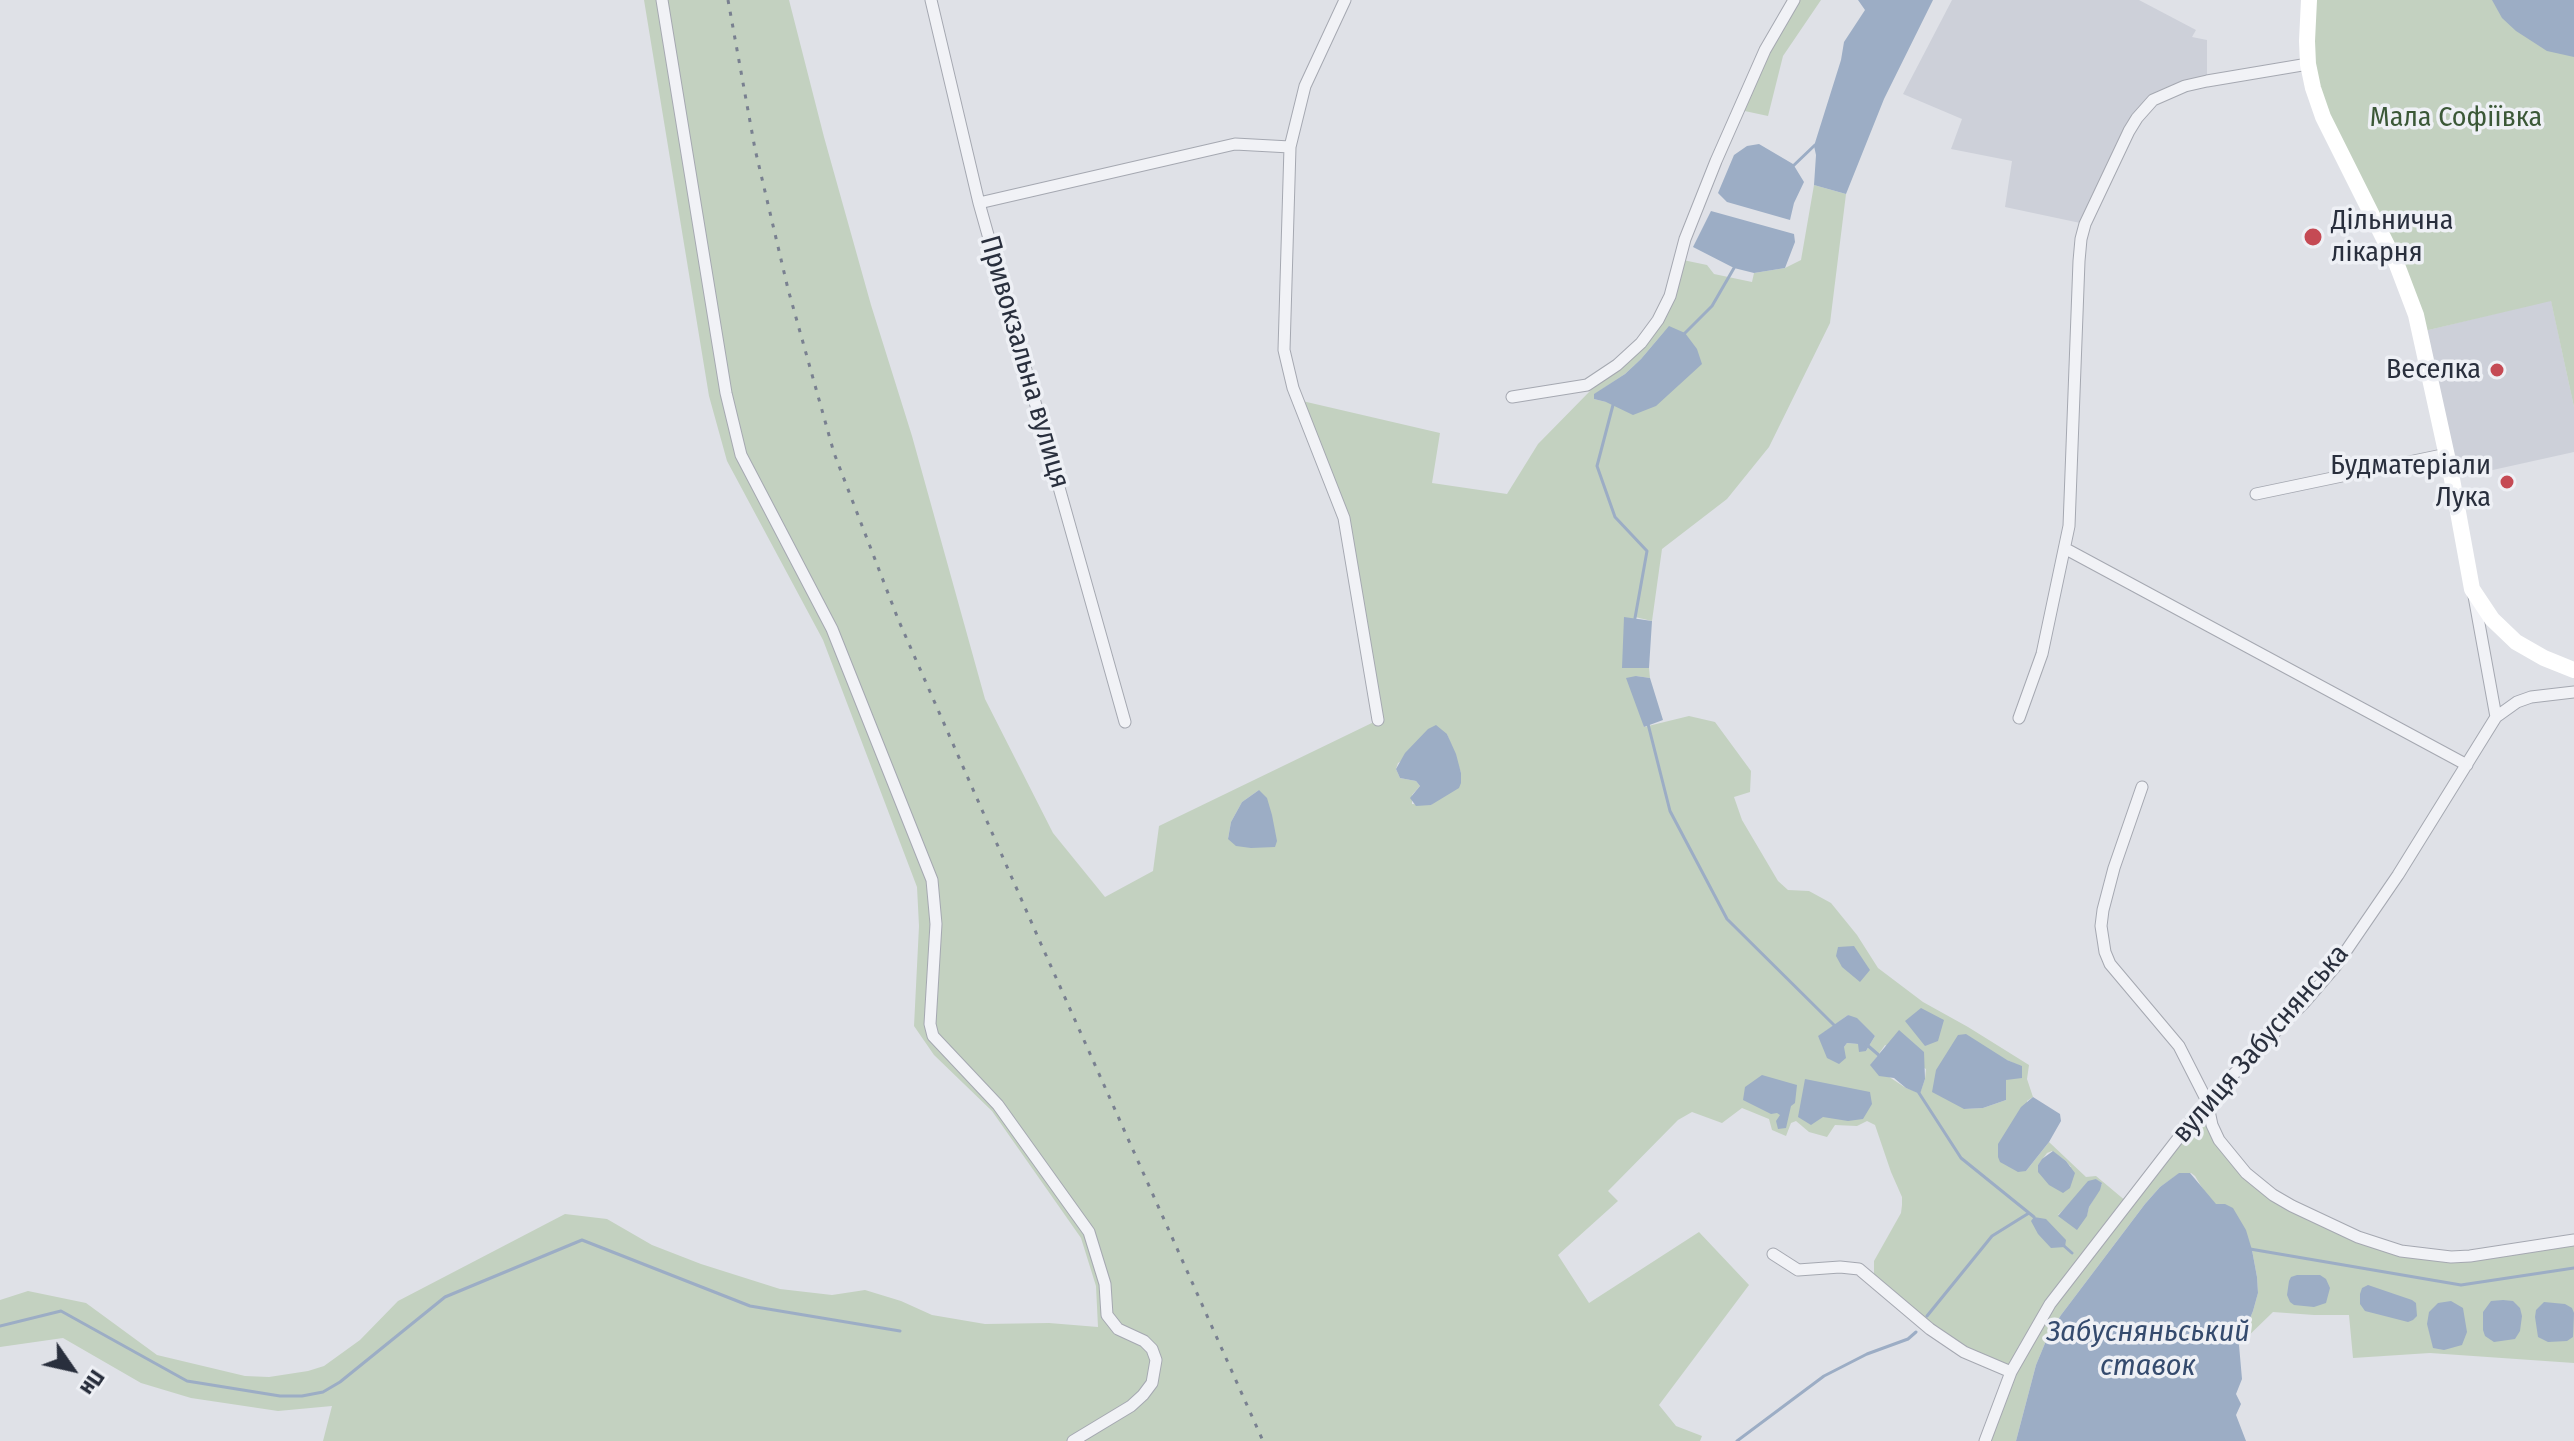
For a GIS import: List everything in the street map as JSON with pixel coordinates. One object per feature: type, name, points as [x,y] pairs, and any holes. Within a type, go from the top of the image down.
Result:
[{"type":"main road","points":[[2309,0],[2308,64],[2323,117],[2397,265],[2420,332],[2472,589],[2492,619],[2516,642],[2574,670]]},
{"type":"street","points":[[662,0],[726,393],[741,455],[832,629],[932,880],[936,924],[930,1024],[933,1036],[998,1105],[1089,1232],[1105,1284],[1107,1315],[1118,1329],[1144,1341],[1152,1349],[1156,1360],[1152,1383],[1143,1395],[1131,1406],[1073,1441]]},
{"type":"street","name":"Привокзальна вулиця","points":[[931,0],[979,203],[1125,722]]},
{"type":"street","points":[[1345,0],[1305,86],[1290,147],[1284,350],[1293,388],[1344,518],[1378,720]]},
{"type":"street","points":[[1512,397],[1587,385],[1617,365],[1641,343],[1658,320],[1670,296],[1685,239],[1716,161],[1765,50],[1794,0]]},
{"type":"street","points":[[2019,718],[2042,654],[2066,549],[2072,499],[2081,239],[2085,224],[2129,131],[2145,108],[2164,94],[2207,81],[2308,64]]},
{"type":"street","points":[[979,203],[1235,144],[1290,147]]},
{"type":"street","points":[[2256,494],[2447,454]]},
{"type":"street","points":[[2066,549],[2467,765]]},
{"type":"street","points":[[2472,589],[2496,717],[2517,702],[2531,697],[2574,692]]},
{"type":"street","name":"вулиця Забуснянська","points":[[1985,1441],[2011,1372],[2050,1304],[2207,1101],[2304,1003],[2335,967],[2398,875],[2496,717]]},
{"type":"street","points":[[2142,787],[2103,910],[2102,940],[2110,964],[2179,1046],[2207,1101],[2219,1140],[2246,1173],[2292,1206],[2358,1237],[2401,1251],[2451,1257],[2574,1240]]},
{"type":"street","points":[[1773,1254],[1798,1270],[1859,1269],[1930,1329],[1964,1352],[2011,1372]]},
{"type":"shaded area","points":[[1952,0],[2139,0],[2196,30],[2192,37],[2207,40],[2207,81],[2145,108],[2085,224],[2005,207],[2012,161],[1951,149],[1962,119],[1903,94]]},
{"type":"shaded area","name":"Веселка","points":[[2551,300],[2574,407],[2574,452],[2452,479],[2420,332]]},
{"type":"green space","points":[[644,0],[789,0],[871,305],[912,436],[985,699],[1053,833],[1105,897],[1153,871],[1159,826],[1378,720],[1350,547],[1298,400],[1440,433],[1432,483],[1507,494],[1538,444],[1591,390],[1623,366],[1643,345],[1683,260],[1707,265],[1714,274],[1752,282],[1754,273],[1785,268],[1801,260],[1814,185],[1846,194],[1830,323],[1769,447],[1727,499],[1662,549],[1652,621],[1635,617],[1634,666],[1649,668],[1650,678],[1636,676],[1644,727],[1689,716],[1715,722],[1751,771],[1750,792],[1734,797],[1742,820],[1778,881],[1788,890],[1809,891],[1831,903],[1878,968],[1923,1002],[2029,1065],[2027,1079],[2033,1097],[2027,1101],[2026,1171],[2049,1142],[2086,1177],[2096,1176],[2127,1202],[2207,1101],[2212,1125],[2246,1173],[2337,1228],[2428,1255],[2574,1240],[2574,1363],[2430,1353],[2353,1358],[2349,1315],[2273,1312],[2239,1345],[2258,1293],[2252,1250],[2195,1176],[2180,1173],[2160,1187],[2145,1204],[2048,1336],[2036,1365],[2016,1441],[1985,1441],[2011,1372],[1975,1357],[1874,1279],[1874,1261],[1901,1213],[1902,1205],[1902,1197],[1875,1125],[1867,1121],[1857,1126],[1835,1125],[1827,1137],[1809,1132],[1796,1121],[1791,1123],[1786,1136],[1772,1130],[1769,1119],[1742,1108],[1722,1123],[1692,1112],[1678,1120],[1608,1191],[1618,1201],[1558,1255],[1589,1303],[1699,1232],[1749,1285],[1659,1405],[1676,1426],[1702,1436],[1700,1441],[323,1441],[332,1406],[278,1411],[191,1398],[141,1383],[63,1338],[0,1347],[0,1300],[28,1291],[86,1303],[157,1355],[245,1376],[269,1377],[308,1371],[324,1366],[360,1340],[398,1301],[565,1214],[607,1219],[652,1245],[780,1289],[832,1295],[865,1290],[932,1315],[985,1324],[1049,1323],[1098,1327],[1096,1286],[1081,1238],[992,1111],[934,1055],[914,1026],[919,926],[917,887],[823,640],[727,461],[709,396]],"holes":[[[1669,326],[1606,402],[1594,399],[1595,394],[1641,359]],[[1447,734],[1461,773],[1431,805],[1412,804],[1412,795],[1420,786],[1416,781],[1400,778],[1396,769],[1398,763]],[[1259,790],[1228,839],[1231,822],[1242,802]],[[1848,1015],[1875,1036],[1866,1051],[1858,1044],[1847,1043],[1844,1047],[1818,1037]],[[1885,1045],[1926,1069],[1920,1093],[1906,1088],[1871,1065]],[[2007,1060],[2022,1067],[2006,1080],[2006,1100],[1983,1108],[1964,1109]],[[2052,1151],[2071,1167],[2038,1165]],[[2096,1179],[2102,1184],[2087,1215],[2058,1215]]]},
{"type":"green space","points":[[1794,0],[1821,0],[1783,56],[1768,116],[1740,110]]},
{"type":"green space","name":"Мала Софіївка","points":[[2309,0],[2574,0],[2574,407],[2551,301],[2420,332],[2323,117],[2307,41]]},
{"type":"water","points":[[1858,0],[1933,0],[1884,99],[1846,194],[1814,185],[1814,146],[1844,42],[1865,10]]},
{"type":"water","points":[[2492,0],[2574,0],[2574,57],[2547,51],[2516,31],[2502,18]]},
{"type":"water","points":[[1759,144],[1793,164],[1804,182],[1790,220],[1727,202],[1718,193],[1734,155],[1747,146]]},
{"type":"water","points":[[1711,211],[1794,234],[1795,242],[1785,268],[1754,273],[1734,268],[1693,247]]},
{"type":"water","points":[[1669,326],[1685,333],[1697,349],[1702,364],[1656,406],[1633,415],[1594,399],[1594,394],[1625,374],[1641,359]]},
{"type":"water","points":[[1624,617],[1652,621],[1649,668],[1622,668]]},
{"type":"water","points":[[1626,678],[1650,678],[1663,720],[1644,727]]},
{"type":"water","points":[[1436,725],[1447,734],[1456,754],[1461,783],[1459,788],[1431,805],[1416,806],[1410,798],[1420,786],[1416,781],[1400,778],[1396,769],[1405,753]]},
{"type":"water","points":[[1259,790],[1267,798],[1272,815],[1277,841],[1275,847],[1236,846],[1228,839],[1231,822],[1242,802]]},
{"type":"water","points":[[1854,946],[1870,970],[1860,982],[1842,967],[1836,956],[1838,947]]},
{"type":"water","points":[[1921,1008],[1944,1020],[1938,1041],[1925,1046],[1905,1021]]},
{"type":"water","points":[[1848,1015],[1857,1018],[1875,1036],[1866,1051],[1859,1052],[1858,1044],[1847,1043],[1844,1047],[1846,1058],[1839,1064],[1827,1058],[1818,1036]]},
{"type":"water","points":[[1899,1030],[1924,1052],[1925,1079],[1920,1094],[1894,1078],[1879,1076],[1870,1065]]},
{"type":"water","points":[[1966,1034],[2022,1066],[2022,1078],[2006,1080],[2006,1100],[1983,1108],[1964,1109],[1932,1092],[1936,1070],[1958,1035]]},
{"type":"water","points":[[1762,1075],[1797,1085],[1795,1103],[1791,1106],[1786,1128],[1778,1129],[1776,1121],[1780,1115],[1777,1113],[1771,1114],[1743,1100],[1745,1087]]},
{"type":"water","points":[[1805,1079],[1870,1092],[1872,1104],[1863,1119],[1848,1121],[1823,1117],[1811,1125],[1798,1117]]},
{"type":"water","points":[[2033,1097],[2060,1114],[2061,1121],[2026,1171],[2018,1172],[2000,1162],[1998,1144],[2021,1107]]},
{"type":"water","points":[[2053,1151],[2075,1173],[2070,1188],[2063,1193],[2049,1185],[2038,1172],[2042,1159]]},
{"type":"water","name":"Забусняньський ставок","points":[[2179,1173],[2190,1173],[2216,1204],[2233,1208],[2246,1230],[2252,1250],[2258,1293],[2239,1345],[2242,1379],[2236,1394],[2241,1404],[2236,1415],[2246,1441],[2016,1441],[2036,1365],[2048,1336],[2145,1204],[2160,1187]]},
{"type":"water","points":[[2096,1179],[2102,1183],[2100,1190],[2077,1230],[2058,1216],[2088,1181]]},
{"type":"water","points":[[2034,1217],[2046,1219],[2066,1240],[2065,1247],[2051,1248],[2038,1234],[2031,1221]]},
{"type":"water","points":[[2297,1275],[2320,1275],[2326,1279],[2330,1288],[2326,1303],[2314,1307],[2290,1302],[2287,1295],[2289,1281]]},
{"type":"water","points":[[2368,1285],[2412,1300],[2416,1303],[2417,1316],[2408,1322],[2365,1311],[2360,1304],[2360,1294],[2362,1288]]},
{"type":"water","points":[[2451,1301],[2463,1308],[2467,1332],[2462,1345],[2444,1350],[2433,1348],[2427,1324],[2429,1312],[2438,1303]]},
{"type":"water","points":[[2491,1301],[2513,1301],[2520,1308],[2520,1331],[2515,1339],[2494,1342],[2485,1336],[2483,1312]]},
{"type":"water","points":[[2544,1302],[2565,1304],[2572,1308],[2573,1337],[2567,1341],[2548,1342],[2538,1337],[2536,1310]]},
{"type":"waterway","points":[[1792,167],[1815,145]]},
{"type":"waterway","points":[[1684,334],[1712,306],[1734,268]]},
{"type":"waterway","points":[[1613,405],[1597,466],[1615,517],[1647,551],[1635,618]]},
{"type":"waterway","points":[[1648,724],[1670,811],[1727,919],[1835,1026]]},
{"type":"waterway","points":[[1866,1044],[1881,1057]]},
{"type":"waterway","points":[[1919,1093],[1961,1158],[2034,1217]]},
{"type":"waterway","points":[[1927,1316],[1992,1236],[2029,1213]]},
{"type":"waterway","points":[[0,1326],[61,1311],[187,1381],[280,1396],[302,1396],[323,1392],[340,1382],[445,1297],[582,1240],[750,1306],[900,1331]]},
{"type":"waterway","points":[[2063,1245],[2072,1253]]},
{"type":"waterway","points":[[2250,1249],[2461,1285],[2574,1268]]},
{"type":"waterway","points":[[1737,1441],[1824,1376],[1867,1354],[1908,1339],[1916,1332]]},
{"type":"railway","points":[[728,0],[755,149],[788,289],[834,453],[898,619],[1263,1441]]},
{"type":"place","name":"Дільнична лікарня","points":[[2313,237]]},
{"type":"place","name":"Веселка","points":[[2497,370]]},
{"type":"place","name":"Будматеріали Лука","points":[[2507,482]]}]
